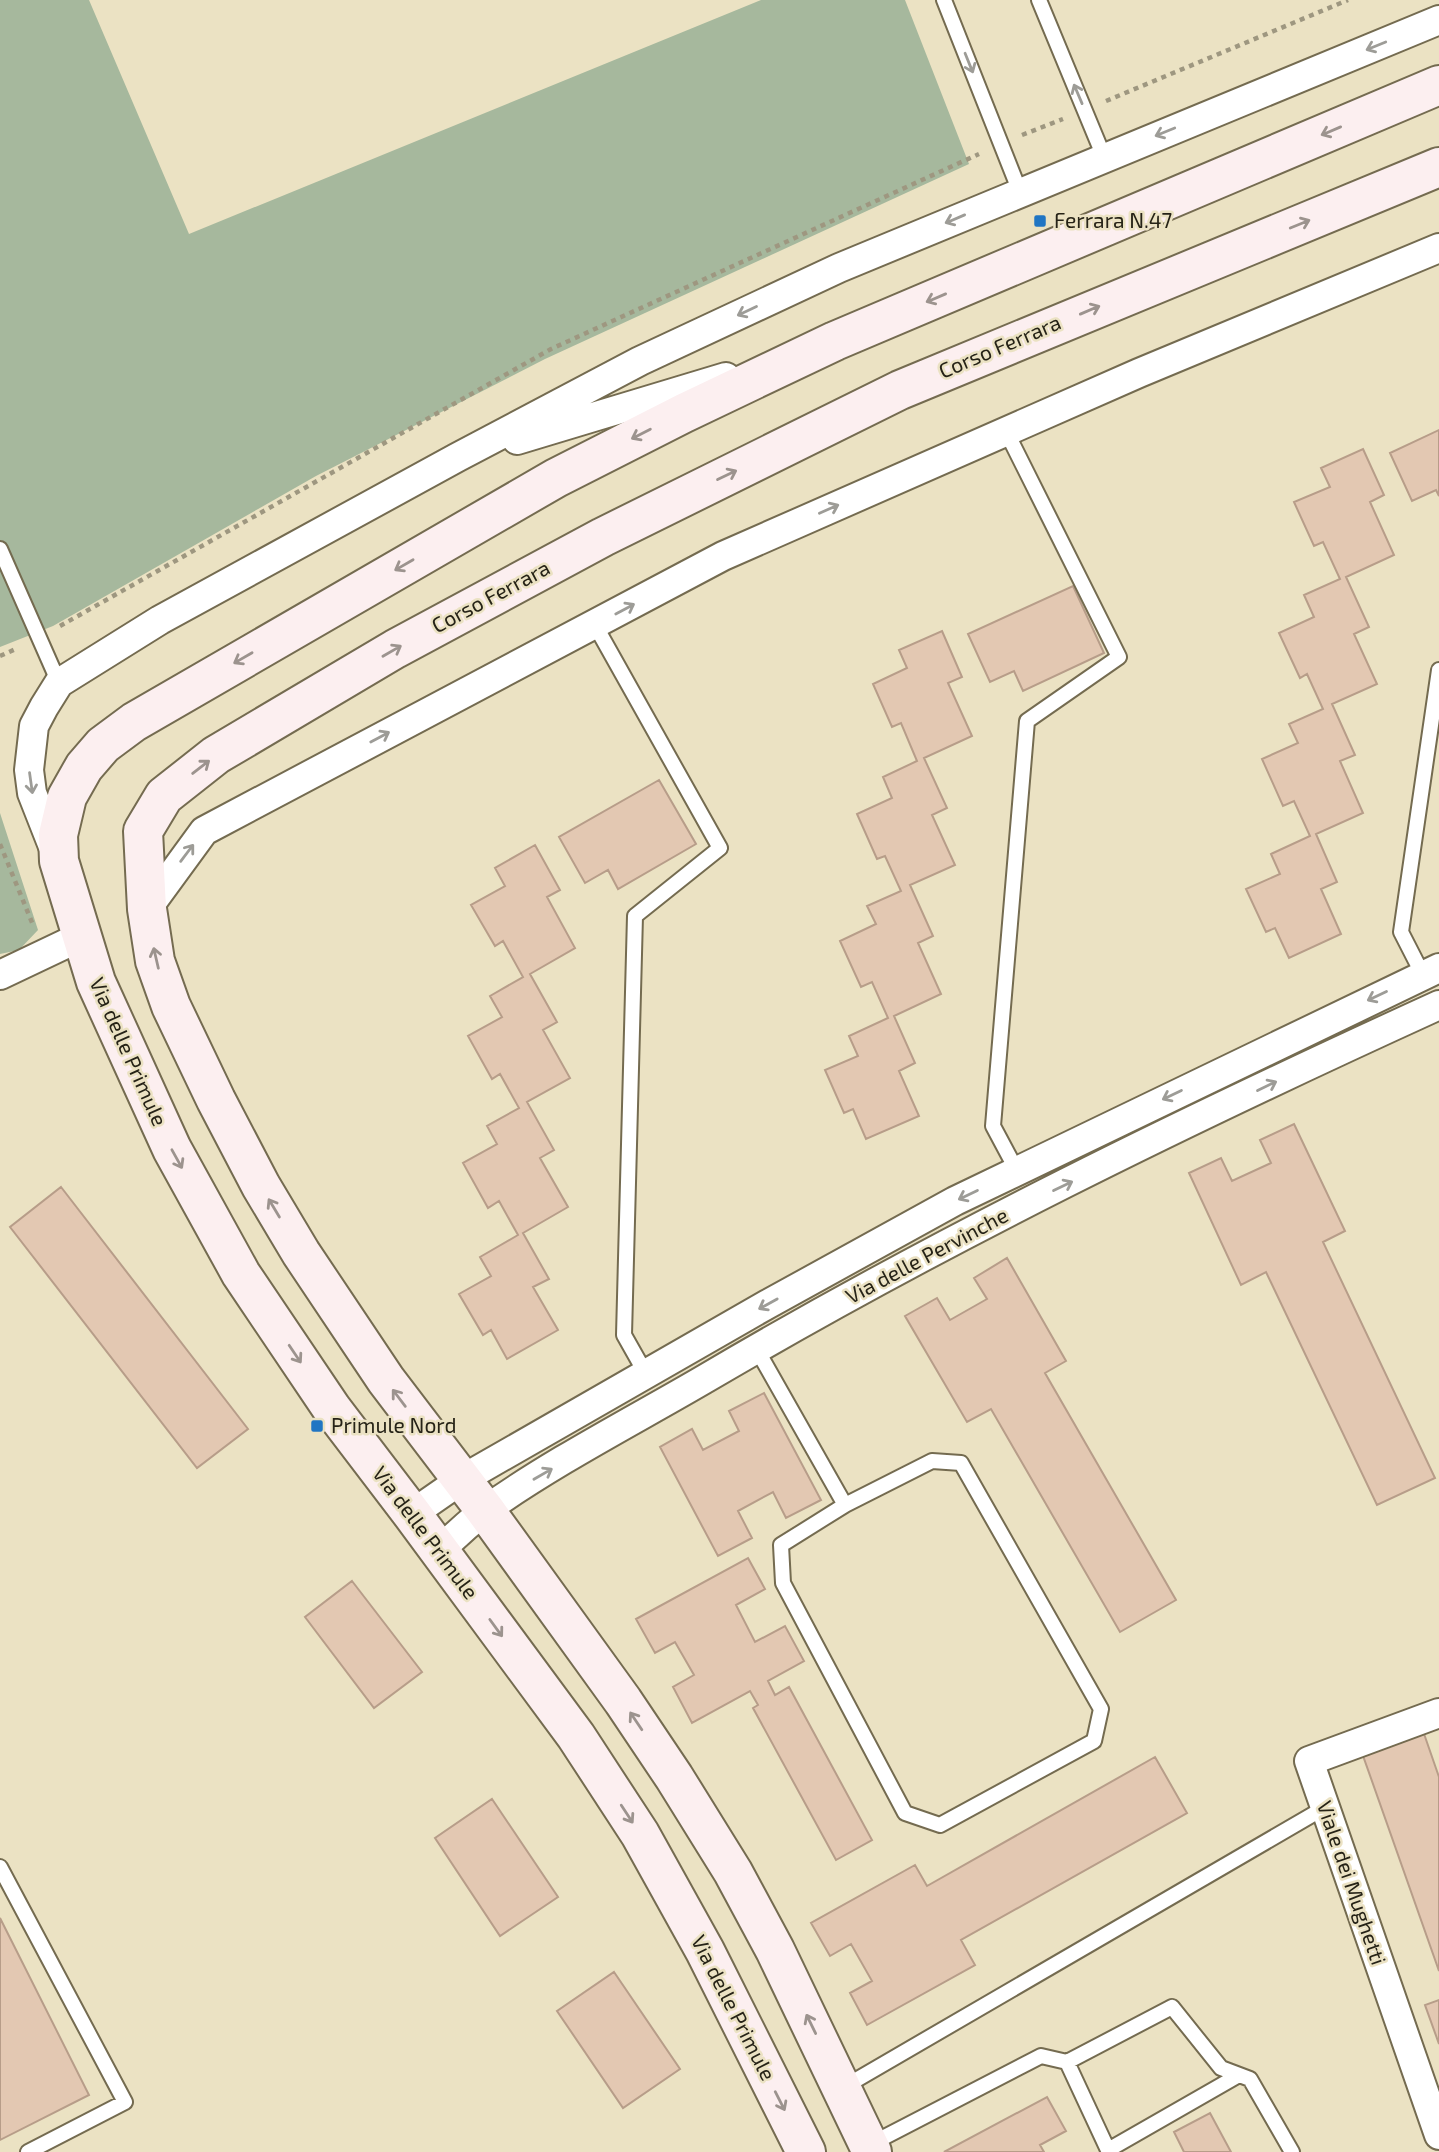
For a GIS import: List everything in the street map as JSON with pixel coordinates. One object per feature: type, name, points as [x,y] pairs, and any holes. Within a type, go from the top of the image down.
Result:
[{"type":"main road","points":[[59,862],[58,835],[67,797],[84,767],[134,722],[556,478],[835,341],[1439,85]]},
{"type":"main road","name":"Corso Ferrara","points":[[147,909],[143,831],[164,796],[216,755],[395,649],[603,537],[900,390],[1439,167]]},
{"type":"main road","name":"Via delle Primule","points":[[59,862],[80,937],[117,1031],[172,1149],[241,1274],[331,1409],[576,1736],[640,1835],[705,1951],[806,2152]]},
{"type":"main road","points":[[147,909],[155,961],[171,1006],[216,1101],[261,1186],[301,1253],[386,1380],[485,1510],[623,1701],[674,1777],[733,1872],[775,1950],[870,2149]]},
{"type":"street","points":[[59,862],[32,793],[29,770],[34,726],[60,683],[160,620],[640,361],[839,268],[1439,20]]},
{"type":"street","points":[[147,909],[204,831],[723,556],[1006,431],[1439,248]]},
{"type":"street","points":[[458,457],[657,400],[835,341]]},
{"type":"street","points":[[0,975],[80,937]]},
{"type":"street","name":"Via delle Pervinche","points":[[412,1514],[461,1480],[768,1304],[956,1201],[1431,972]]},
{"type":"street","name":"Via delle Pervinche","points":[[439,1550],[485,1510],[756,1348],[968,1233],[1439,1005]]},
{"type":"street","name":"Viale dei Mughetti","points":[[1439,1713],[1309,1762],[1439,2135]]},
{"type":"lane","points":[[944,0],[1020,192]]},
{"type":"lane","points":[[1039,0],[1104,157]]},
{"type":"lane","points":[[1006,431],[1119,657],[1027,721],[993,1126],[1017,1171]]},
{"type":"lane","points":[[0,549],[60,683]]},
{"type":"lane","points":[[595,625],[720,848],[635,916],[624,1335],[646,1374]]},
{"type":"lane","name":"Via delle Pervinche","points":[[1431,972],[1401,932],[1439,670]]},
{"type":"lane","points":[[756,1348],[845,1506]]},
{"type":"lane","points":[[932,1461],[961,1463],[1101,1709],[1094,1741],[940,1825],[905,1813],[783,1583],[781,1545],[845,1506],[932,1461]]},
{"type":"lane","points":[[842,2087],[1324,1808]]},
{"type":"lane","points":[[0,1867],[125,2102],[28,2152]]},
{"type":"lane","points":[[870,2149],[1041,2056],[1067,2062],[1172,2007],[1221,2068],[1250,2079],[1292,2152]]},
{"type":"lane","points":[[1067,2062],[1108,2150],[1239,2075]]},
{"type":"path","points":[[0,844],[45,954]]},
{"type":"green space","points":[[0,0],[89,0],[189,234],[761,0],[905,0],[969,164],[545,359],[316,476],[53,626],[0,647]]},
{"type":"green space","points":[[0,813],[38,930],[19,950],[0,954]]},
{"type":"building","points":[[1439,430],[1439,496],[1436,490],[1412,501],[1390,453]]},
{"type":"building","points":[[1363,449],[1384,495],[1370,502],[1394,555],[1346,577],[1369,627],[1354,634],[1377,684],[1332,704],[1355,755],[1340,761],[1363,813],[1316,834],[1337,882],[1321,889],[1341,934],[1289,958],[1275,928],[1266,932],[1246,889],[1280,874],[1271,854],[1310,836],[1294,801],[1283,806],[1262,759],[1298,743],[1289,724],[1323,709],[1307,674],[1300,678],[1279,633],[1314,617],[1304,595],[1340,579],[1323,542],[1314,546],[1294,502],[1330,487],[1321,468]]},
{"type":"building","points":[[1073,586],[1104,653],[1023,691],[1014,671],[990,682],[968,634]]},
{"type":"building","points":[[942,631],[962,677],[948,683],[972,736],[924,758],[947,808],[932,815],[955,865],[910,885],[933,936],[918,943],[941,994],[894,1016],[915,1063],[899,1071],[919,1116],[866,1139],[853,1109],[844,1113],[825,1070],[858,1056],[849,1036],[888,1018],[872,982],[861,987],[840,941],[876,924],[867,906],[901,891],[885,856],[877,859],[857,814],[892,798],[883,777],[917,761],[901,723],[892,727],[873,684],[907,668],[899,650]]},
{"type":"building","points":[[659,780],[696,844],[618,889],[608,870],[585,883],[559,837]]},
{"type":"building","points":[[535,845],[560,890],[547,897],[575,948],[530,974],[557,1022],[543,1030],[570,1078],[527,1102],[554,1150],[540,1158],[568,1207],[523,1233],[549,1279],[533,1287],[558,1330],[507,1359],[491,1330],[483,1335],[459,1294],[491,1276],[480,1257],[518,1235],[499,1201],[488,1208],[463,1163],[497,1144],[487,1126],[519,1108],[500,1074],[492,1079],[468,1036],[502,1017],[490,996],[523,977],[503,941],[495,946],[471,905],[505,886],[495,868]]},
{"type":"building","points":[[1294,1124],[1345,1231],[1323,1242],[1435,1478],[1377,1505],[1266,1272],[1241,1285],[1189,1173],[1221,1158],[1232,1181],[1271,1163],[1260,1140]]},
{"type":"building","points":[[61,1187],[248,1429],[197,1468],[10,1227]]},
{"type":"building","points":[[1007,1258],[1066,1361],[1045,1373],[1176,1600],[1120,1632],[991,1409],[967,1422],[905,1316],[937,1298],[950,1320],[987,1299],[974,1278]]},
{"type":"building","points":[[764,1393],[821,1500],[786,1518],[773,1492],[738,1511],[752,1538],[718,1556],[660,1447],[692,1429],[703,1450],[739,1431],[729,1411]]},
{"type":"building","points":[[748,1558],[765,1589],[736,1605],[755,1642],[785,1626],[804,1661],[768,1681],[775,1695],[789,1687],[872,1840],[836,1860],[753,1708],[758,1705],[750,1691],[692,1723],[673,1687],[694,1675],[675,1642],[655,1653],[636,1619]]},
{"type":"building","points":[[352,1581],[422,1672],[374,1708],[305,1617]]},
{"type":"building","points":[[1422,1728],[1439,1777],[1439,1971],[1361,1750]]},
{"type":"building","points":[[1155,1757],[1187,1813],[961,1940],[975,1965],[867,2025],[850,1993],[872,1981],[851,1944],[830,1956],[811,1923],[915,1865],[927,1886]]},
{"type":"building","points":[[492,1799],[558,1897],[500,1936],[435,1838]]},
{"type":"building","points":[[0,1918],[89,2095],[0,2140]]},
{"type":"building","points":[[614,1972],[680,2069],[623,2108],[557,2011]]},
{"type":"building","points":[[1439,2000],[1439,2044],[1425,2005]]},
{"type":"building","points":[[1047,2097],[1066,2131],[1040,2145],[1044,2152],[944,2152]]},
{"type":"building","points":[[1210,2113],[1231,2152],[1184,2152],[1174,2132]]},
{"type":"place","name":"Ferrara N.47","points":[[1040,221]]},
{"type":"place","name":"Primule Nord","points":[[317,1426]]}]
